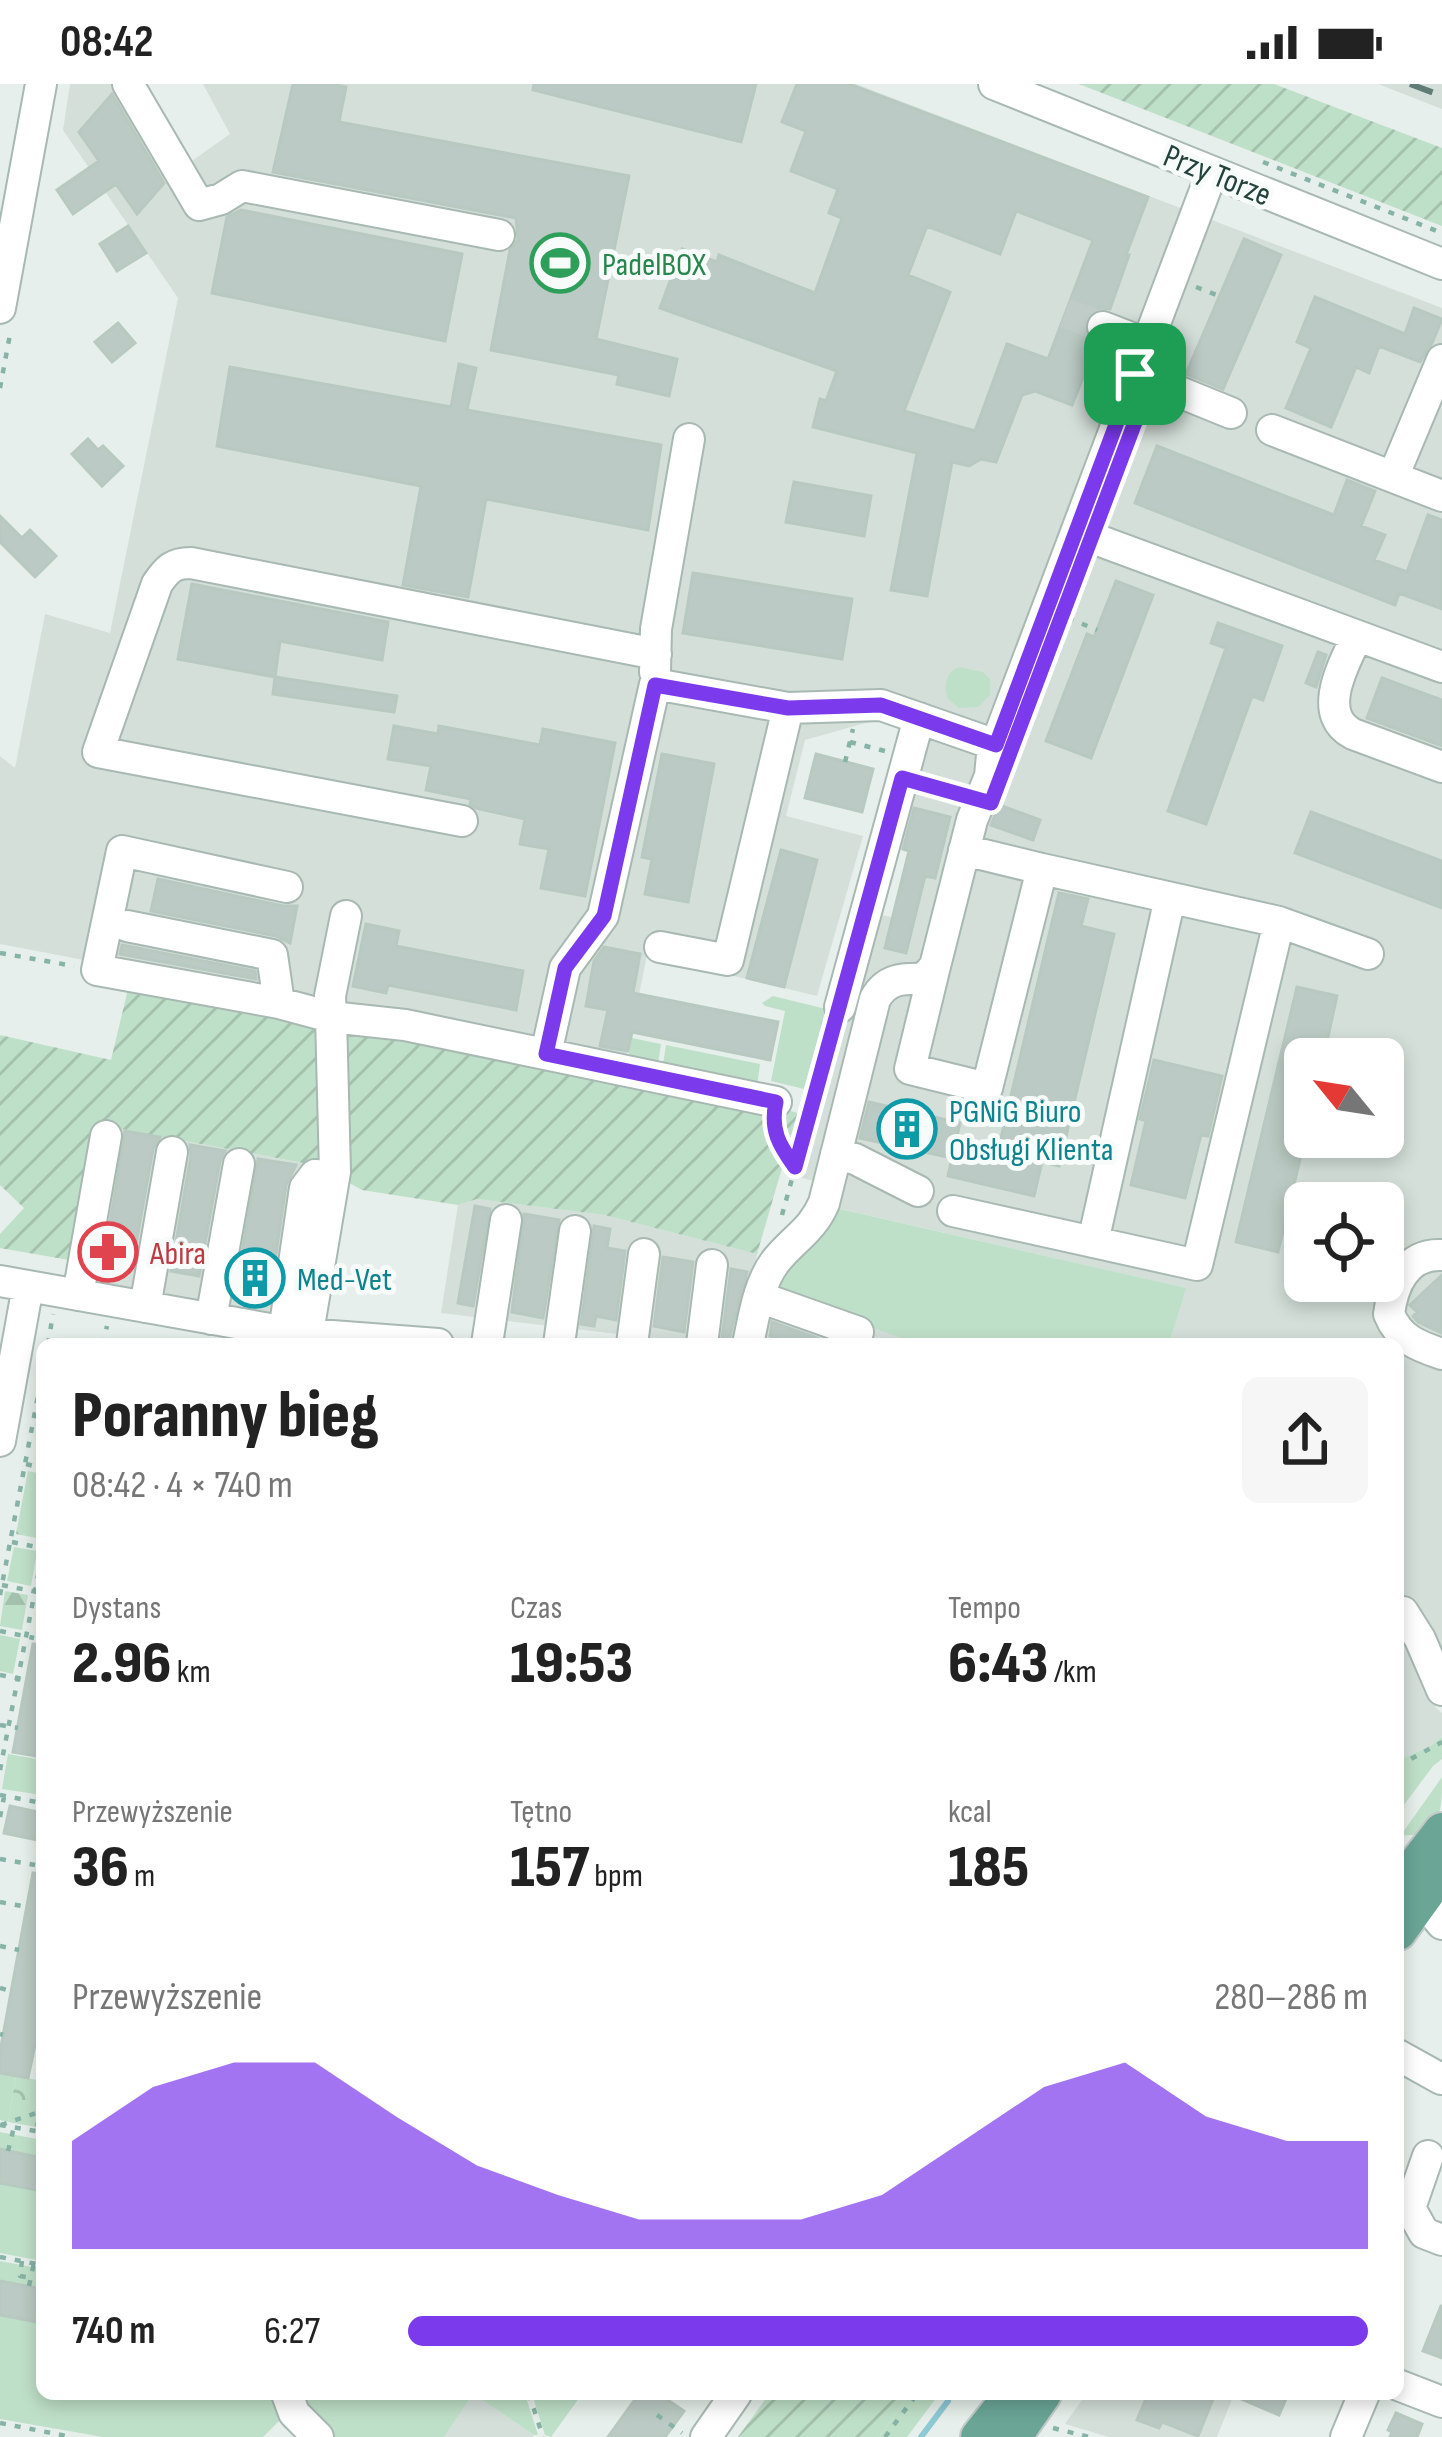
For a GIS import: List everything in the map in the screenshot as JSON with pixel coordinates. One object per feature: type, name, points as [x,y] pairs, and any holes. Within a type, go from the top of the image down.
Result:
[{"type":"main road","points":[[1404,1919],[1442,1831]]},
{"type":"street","points":[[0,308],[7,228],[41,84]]},
{"type":"street","points":[[128,84],[199,205],[221,200],[242,186],[499,235]]},
{"type":"street","name":"Przy Torze","points":[[994,84],[1442,264]]},
{"type":"street","points":[[1042,869],[987,1088],[910,1069],[994,750],[1212,172]]},
{"type":"street","points":[[1103,327],[1147,344]]},
{"type":"street","points":[[1393,477],[1442,360]]},
{"type":"street","points":[[1135,374],[1232,413]]},
{"type":"street","points":[[1272,430],[1442,496]]},
{"type":"street","points":[[546,1054],[565,968],[604,916],[656,669],[656,629],[689,440]]},
{"type":"street","points":[[1076,532],[1442,668]]},
{"type":"street","points":[[462,821],[98,752],[157,584],[167,569],[191,563],[656,669],[788,708],[881,705],[994,750]]},
{"type":"street","points":[[1357,636],[1334,696],[1339,726],[1442,767]]},
{"type":"street","points":[[660,947],[728,960],[788,708]]},
{"type":"street","points":[[840,1007],[902,778],[909,715]]},
{"type":"street","points":[[964,850],[1279,922],[1368,954]]},
{"type":"street","points":[[287,887],[122,851],[97,970],[331,1017],[405,1025],[776,1102]]},
{"type":"street","points":[[1093,1242],[1170,898]]},
{"type":"street","points":[[1,1432],[14,1284],[66,1304],[145,1307],[300,1337],[334,1177],[330,996],[346,916]]},
{"type":"street","points":[[953,1211],[1197,1265],[1279,922]]},
{"type":"street","points":[[128,926],[272,955],[279,1003]]},
{"type":"street","points":[[749,1338],[759,1297],[777,1260],[816,1222],[824,1203],[875,999],[882,986],[901,979],[924,979],[934,966]]},
{"type":"street","points":[[66,1304],[106,1136]]},
{"type":"street","points":[[145,1307],[172,1152]]},
{"type":"street","points":[[836,1154],[918,1191]]},
{"type":"street","points":[[212,1319],[239,1164]]},
{"type":"street","points":[[488,1338],[506,1220]]},
{"type":"street","points":[[560,1338],[575,1232]]},
{"type":"street","points":[[633,1338],[644,1254]]},
{"type":"street","points":[[1442,1255],[1427,1255],[1404,1271],[1388,1314],[1402,1336],[1442,1354]]},
{"type":"street","points":[[703,1338],[712,1265]]},
{"type":"street","points":[[759,1297],[858,1332],[856,1338]]},
{"type":"street","points":[[1404,1614],[1442,1690]]},
{"type":"street","points":[[1404,2058],[1441,2079]]},
{"type":"street","points":[[1428,2156],[1410,2208],[1424,2233],[1442,2240]]},
{"type":"street","points":[[1404,2387],[1442,2402]]},
{"type":"street","points":[[289,2400],[294,2413],[318,2437]]},
{"type":"street","points":[[706,2437],[732,2400]]},
{"type":"street","points":[[1346,2437],[1361,2400]]},
{"type":"path","points":[[1186,284],[1219,296]]},
{"type":"path","points":[[1082,624],[1097,630]]},
{"type":"path","points":[[845,762],[850,739],[888,752],[909,715]]},
{"type":"path","points":[[902,778],[980,800]]},
{"type":"path","points":[[0,953],[97,970]]},
{"type":"path","points":[[777,1260],[773,1246],[840,1007]]},
{"type":"path","points":[[776,1102],[772,1121],[782,1149],[797,1170]]},
{"type":"path","points":[[51,1338],[66,1304]]},
{"type":"path","points":[[104,1338],[107,1327]]},
{"type":"path","points":[[0,1595],[36,1409]]},
{"type":"path","points":[[26,1464],[36,1466]]},
{"type":"path","points":[[10,1541],[36,1550]]},
{"type":"path","points":[[2,1586],[36,1592]]},
{"type":"path","points":[[0,1770],[36,1603]]},
{"type":"path","points":[[0,1631],[30,1637]]},
{"type":"path","points":[[0,1675],[26,1680]]},
{"type":"path","points":[[0,1724],[18,1728]]},
{"type":"path","points":[[1404,1763],[1442,1742]]},
{"type":"path","points":[[0,1817],[2,1796],[36,1802]]},
{"type":"path","points":[[0,1859],[34,1865]]},
{"type":"path","points":[[0,1902],[27,1907]]},
{"type":"path","points":[[0,1946],[19,1950]]},
{"type":"path","points":[[0,1988],[11,1991]]},
{"type":"path","points":[[0,2125],[36,2113]]},
{"type":"path","points":[[0,2125],[36,2131]]},
{"type":"path","points":[[8,2151],[14,2127]]},
{"type":"path","points":[[0,2257],[34,2263],[29,2287]]},
{"type":"path","points":[[22,2261],[20,2276],[31,2278]]},
{"type":"path","points":[[531,2400],[543,2437]]},
{"type":"path","points":[[885,2437],[912,2400]]},
{"type":"path","points":[[657,2415],[688,2437]]},
{"type":"path","points":[[1012,2415],[1089,2437]]},
{"type":"path","points":[[0,2423],[72,2437]]},
{"type":"shaded area","points":[[70,84],[146,84],[189,163],[230,134],[203,84],[856,84],[1442,308],[1442,1696],[1435,1707],[1442,1713],[1442,1737],[1404,1757],[1404,1338],[1171,1338],[1185,1288],[836,1208],[837,1188],[799,1177],[876,914],[892,917],[909,852],[900,849],[930,735],[876,720],[805,740],[786,816],[863,836],[817,996],[647,955],[625,1063],[0,944],[0,756],[15,768],[45,614],[110,633],[178,298],[63,130]]},
{"type":"shaded area","points":[[1378,84],[1442,84],[1442,109]]},
{"type":"shaded area","points":[[93,1124],[319,1166],[272,1316],[87,1283],[95,1240],[73,1235]]},
{"type":"shaded area","points":[[477,1199],[604,1215],[757,1254],[742,1338],[651,1338],[441,1313],[458,1205]]},
{"type":"shaded area","points":[[770,1291],[903,1338],[760,1338]]},
{"type":"shaded area","points":[[469,2400],[482,2400],[534,2435],[532,2437],[444,2437]]},
{"type":"shaded area","points":[[1082,2400],[1232,2400],[1217,2437],[1109,2437],[1065,2424]]},
{"type":"green space","points":[[1079,84],[1274,84],[1442,148],[1442,226]]},
{"type":"green space","points":[[959,667],[983,672],[990,679],[990,695],[978,707],[959,708],[948,699],[947,680]]},
{"type":"green space","points":[[129,985],[744,1098],[798,1113],[757,1254],[604,1215],[477,1199],[458,1205],[362,1190],[319,1166],[94,1124],[69,1260],[0,1248],[0,1234],[24,1208],[0,1185],[0,1035],[111,1060]]},
{"type":"green space","points":[[773,996],[826,1009],[804,1089],[771,1081],[785,1011],[762,1003]]},
{"type":"green space","points":[[632,1038],[661,1044],[657,1070],[627,1064]]},
{"type":"green space","points":[[666,1045],[760,1064],[757,1086],[662,1071]]},
{"type":"green space","points":[[831,1207],[1186,1288],[1171,1338],[901,1338],[770,1291]]},
{"type":"green space","points":[[28,1471],[36,1473],[36,1538],[16,1534]]},
{"type":"green space","points":[[14,1547],[36,1551],[31,1586],[7,1581]]},
{"type":"green space","points":[[5,1591],[28,1595],[22,1630],[0,1626]]},
{"type":"green space","points":[[0,1635],[20,1639],[13,1674],[0,1671]]},
{"type":"green space","points":[[1442,1737],[1442,1759],[1404,1805],[1404,1757]]},
{"type":"green space","points":[[8,1754],[36,1759],[36,1794],[2,1789]]},
{"type":"green space","points":[[1442,1777],[1437,1819],[1425,1832],[1404,1835]]},
{"type":"green space","points":[[0,2073],[16,2076],[8,2122],[0,2120]]},
{"type":"green space","points":[[16,2076],[36,2080],[36,2127],[8,2122]]},
{"type":"green space","points":[[0,2132],[36,2139],[36,2260],[0,2253]]},
{"type":"green space","points":[[0,2261],[36,2268],[36,2400],[280,2400],[286,2414],[263,2437],[103,2437],[0,2419]]},
{"type":"green space","points":[[299,2400],[469,2400],[444,2437],[328,2437]]},
{"type":"green space","points":[[482,2400],[527,2400],[538,2435]]},
{"type":"green space","points":[[534,2400],[578,2400],[551,2437],[545,2435]]},
{"type":"green space","points":[[765,2400],[906,2400],[879,2437],[738,2437]]},
{"type":"green space","points":[[906,2400],[935,2400],[907,2437],[879,2437]]},
{"type":"building","points":[[293,84],[346,87],[339,122],[629,176],[596,339],[677,359],[669,396],[617,384],[619,375],[491,350],[510,250],[518,240],[516,218],[273,172]]},
{"type":"building","points":[[534,84],[756,84],[741,142],[533,90]]},
{"type":"building","points":[[797,84],[849,84],[1148,197],[1110,309],[1092,311],[1085,321],[1087,338],[1096,345],[1072,405],[1035,391],[1022,395],[996,462],[981,459],[969,466],[952,462],[927,596],[891,590],[917,453],[813,427],[820,399],[826,401],[837,371],[660,308],[682,249],[717,262],[719,255],[815,293],[842,218],[829,213],[838,189],[791,171],[806,131],[782,122]],"holes":[[[1016,211],[1093,240],[1048,359],[1007,344],[975,431],[904,411],[950,292],[908,275],[927,226],[1000,254]]]},
{"type":"building","points":[[112,94],[164,183],[137,214],[116,184],[73,214],[57,190],[99,161],[79,132]]},
{"type":"building","points":[[241,210],[462,254],[445,341],[212,293],[227,217]]},
{"type":"building","points":[[128,226],[146,253],[117,271],[100,244]]},
{"type":"building","points":[[1244,239],[1281,255],[1223,389],[1186,374]]},
{"type":"building","points":[[1315,297],[1405,334],[1414,308],[1442,319],[1420,362],[1379,346],[1369,373],[1356,367],[1331,427],[1286,408],[1311,348],[1297,342]]},
{"type":"building","points":[[118,323],[135,343],[112,362],[95,342]]},
{"type":"building","points":[[459,364],[476,368],[467,410],[661,445],[648,530],[486,499],[468,597],[403,585],[421,486],[217,446],[230,367],[451,407]]},
{"type":"building","points":[[88,439],[98,450],[103,446],[123,466],[102,486],[72,454]]},
{"type":"building","points":[[1157,446],[1334,515],[1347,480],[1375,491],[1361,526],[1385,535],[1374,560],[1407,572],[1428,515],[1442,520],[1442,609],[1399,593],[1395,605],[1135,503]]},
{"type":"building","points":[[794,482],[871,496],[864,536],[786,522]]},
{"type":"building","points":[[0,516],[22,538],[30,530],[56,556],[35,577],[0,542]]},
{"type":"building","points":[[693,573],[852,599],[842,659],[683,633]]},
{"type":"building","points":[[1116,581],[1153,595],[1091,758],[1046,741],[1087,634],[1094,637]]},
{"type":"building","points":[[192,584],[388,622],[382,660],[280,641],[275,677],[178,659]]},
{"type":"building","points":[[1218,623],[1282,646],[1263,700],[1252,696],[1206,824],[1168,811],[1226,648],[1211,643]]},
{"type":"building","points":[[1318,652],[1326,655],[1316,687],[1306,683]]},
{"type":"building","points":[[275,677],[397,696],[394,712],[273,694]]},
{"type":"building","points":[[1382,678],[1442,700],[1442,746],[1367,718]]},
{"type":"building","points":[[394,726],[438,734],[439,726],[540,745],[543,729],[615,743],[585,896],[541,888],[549,849],[520,844],[525,819],[476,808],[471,799],[426,790],[431,766],[388,759]]},
{"type":"building","points":[[662,754],[714,764],[688,902],[645,894],[652,859],[642,857]]},
{"type":"building","points":[[816,754],[873,769],[862,812],[805,798]]},
{"type":"building","points":[[999,805],[1040,820],[1033,840],[991,825]]},
{"type":"building","points":[[914,808],[950,817],[935,878],[925,876],[906,953],[885,948],[909,851],[903,849]]},
{"type":"building","points":[[1311,812],[1442,861],[1442,908],[1295,853]]},
{"type":"building","points":[[781,850],[817,860],[784,987],[747,978]]},
{"type":"building","points":[[158,879],[297,906],[290,943],[276,936],[151,911]]},
{"type":"building","points":[[1059,893],[1088,899],[1081,926],[1114,934],[1059,1166],[1042,1162],[1034,1196],[948,1176],[952,1158],[860,1138],[869,1102],[960,1123],[955,1145],[997,1155]]},
{"type":"building","points":[[366,924],[399,931],[396,946],[523,971],[516,1010],[388,985],[386,993],[353,986]]},
{"type":"building","points":[[122,945],[255,971],[256,979],[120,954]]},
{"type":"building","points":[[604,947],[640,954],[633,993],[778,1022],[770,1060],[632,1032],[628,1051],[600,1046],[608,1010],[586,1006],[594,961]]},
{"type":"building","points":[[1297,987],[1337,996],[1328,1038],[1285,1038]]},
{"type":"building","points":[[1284,1041],[1284,1158],[1300,1158],[1295,1182],[1284,1182],[1284,1227],[1278,1252],[1236,1242]]},
{"type":"building","points":[[1154,1060],[1222,1076],[1208,1136],[1201,1135],[1185,1198],[1131,1185]]},
{"type":"building","points":[[125,1131],[160,1137],[153,1149],[132,1266],[104,1261]]},
{"type":"building","points":[[190,1145],[225,1151],[199,1276],[171,1271]]},
{"type":"building","points":[[258,1159],[296,1165],[286,1185],[271,1289],[237,1283]]},
{"type":"building","points":[[475,1206],[490,1209],[473,1306],[458,1303]]},
{"type":"building","points":[[524,1214],[559,1220],[543,1318],[512,1312]]},
{"type":"building","points":[[594,1226],[610,1229],[607,1248],[625,1251],[616,1320],[596,1316],[594,1326],[581,1324]]},
{"type":"building","points":[[663,1257],[693,1262],[684,1332],[654,1326]]},
{"type":"building","points":[[731,1269],[747,1272],[729,1338],[722,1338]]},
{"type":"building","points":[[1442,1275],[1442,1333],[1418,1322],[1410,1305]]},
{"type":"building","points":[[772,1322],[816,1338],[776,1338],[770,1336]]},
{"type":"building","points":[[33,1644],[36,1644],[36,1756],[13,1752]]},
{"type":"building","points":[[10,1806],[36,1812],[36,1840],[4,1833]]},
{"type":"building","points":[[36,1873],[36,2045],[28,2078],[0,2073],[0,2052]]},
{"type":"building","points":[[0,2149],[36,2157],[36,2190],[0,2183]]},
{"type":"building","points":[[0,2281],[36,2288],[36,2322],[0,2315]]},
{"type":"building","points":[[1442,2306],[1442,2358],[1423,2351]]},
{"type":"building","points":[[635,2400],[668,2400],[684,2411],[665,2437],[608,2437]]},
{"type":"building","points":[[1145,2400],[1213,2400],[1198,2436],[1162,2422],[1159,2428],[1137,2420]]},
{"type":"building","points":[[1244,2400],[1285,2400],[1279,2415]]},
{"type":"building","points":[[1396,2413],[1422,2424],[1417,2437],[1390,2437],[1388,2430]]},
{"type":"waterway","points":[[921,2437],[948,2401]]},
{"type":"tunnel","points":[[1065,313],[1103,327]]},
{"type":"railway","points":[[1410,84],[1442,96]]},
{"type":"place","name":"PadelBOX","points":[[560,263]]},
{"type":"place","name":"PGNiG Biuro Obsługi Klienta","points":[[907,1129]]},
{"type":"place","name":"Abira","points":[[108,1252]]},
{"type":"place","name":"Med-Vet","points":[[255,1278]]},
{"type":"route","points":[[1135,374],[1151,380],[991,803],[902,778],[795,1167],[772,1121],[776,1102],[546,1054],[565,968],[604,916],[655,685],[788,708],[881,705],[996,745],[1135,374]]}]
